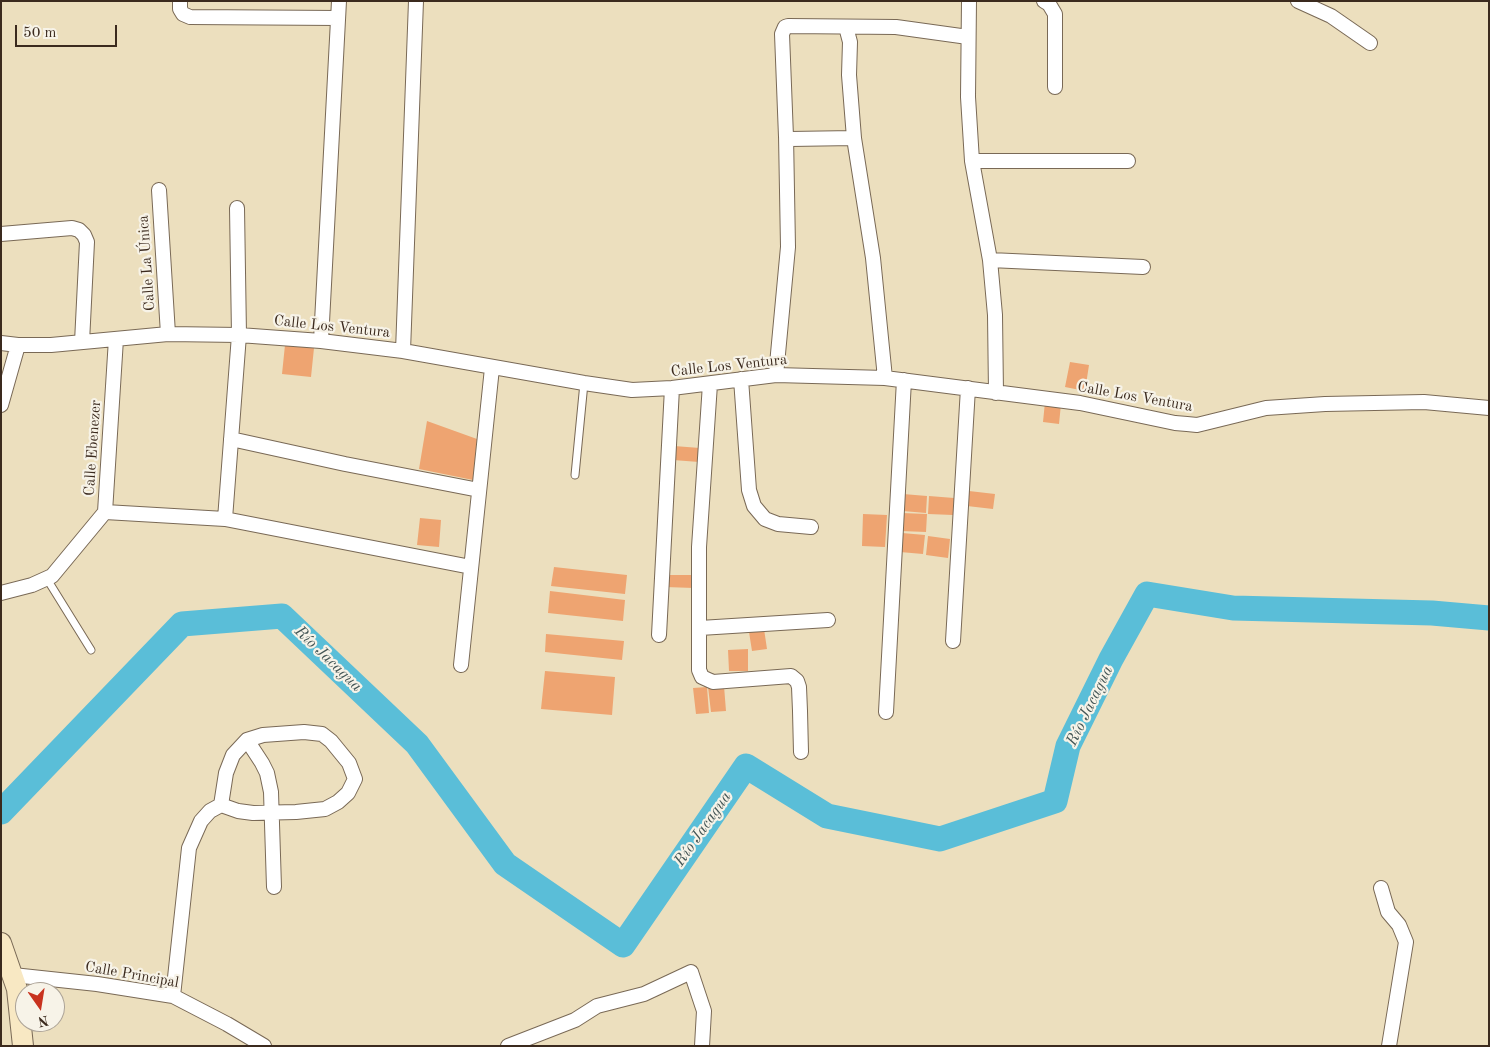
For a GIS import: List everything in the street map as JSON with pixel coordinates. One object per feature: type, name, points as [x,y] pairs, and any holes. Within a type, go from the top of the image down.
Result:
[{"type":"street","points":[[180,1],[180,9],[183,14],[190,17],[338,18]]},
{"type":"street","points":[[321,342],[340,1]]},
{"type":"street","points":[[403,351],[416,1]]},
{"type":"street","points":[[969,1],[968,97],[972,161],[990,260],[995,315],[996,393]]},
{"type":"street","points":[[1044,1],[1049,4],[1055,14],[1054,87]]},
{"type":"street","points":[[1298,1],[1331,16],[1370,43]]},
{"type":"street","points":[[776,375],[788,246],[783,30],[788,26],[896,27],[968,37]]},
{"type":"street","points":[[846,27],[850,42],[849,75],[854,138],[873,258],[885,378]]},
{"type":"street","points":[[786,135],[790,139],[854,138]]},
{"type":"street","points":[[972,161],[1128,160]]},
{"type":"street","name":"Calle La Única","points":[[159,190],[168,334]]},
{"type":"street","points":[[225,519],[239,335],[237,208]]},
{"type":"street","points":[[1,234],[72,228],[79,230],[84,235],[87,242],[82,342]]},
{"type":"street","points":[[990,260],[1143,268]]},
{"type":"street","name":"Calle Los Ventura","points":[[1,343],[18,345],[82,342],[168,334],[239,335],[403,351],[584,384],[632,390],[672,388],[776,375],[885,378],[1080,403],[1187,424],[1197,424],[1266,408],[1325,404],[1424,402],[1487,405]]},
{"type":"street","name":"Calle Ebenezer","points":[[1,593],[32,585],[46,579],[56,571],[105,512],[116,339]]},
{"type":"street","points":[[1,405],[18,345]]},
{"type":"street","points":[[461,665],[492,368]]},
{"type":"street","points":[[741,380],[750,490],[754,506],[765,519],[778,524],[812,527]]},
{"type":"street","points":[[886,712],[904,380]]},
{"type":"street","points":[[710,384],[699,547],[699,670],[702,677],[712,682],[791,676],[796,681],[800,703],[801,752]]},
{"type":"street","points":[[659,635],[672,388]]},
{"type":"street","points":[[953,641],[968,388]]},
{"type":"street","points":[[231,439],[345,464],[479,490]]},
{"type":"street","points":[[105,512],[225,519],[471,566]]},
{"type":"street","points":[[700,628],[828,620]]},
{"type":"street","points":[[173,996],[189,848],[201,821],[210,811],[221,805],[238,811],[271,813],[325,809],[338,802],[348,793],[355,779],[349,763],[331,741],[322,734],[304,732],[263,735],[247,740],[233,755],[226,773],[221,805]]},
{"type":"street","points":[[247,740],[267,773],[271,792],[274,887]]},
{"type":"street","points":[[1381,888],[1388,912],[1399,925],[1406,942],[1389,1046]]},
{"type":"street","points":[[1,943],[17,989],[23,1046]]},
{"type":"street","points":[[508,1046],[575,1020],[597,1006],[644,994],[691,972],[704,1010],[702,1046]]},
{"type":"street","name":"Calle Principal","points":[[13,975],[97,984],[173,996],[264,1046]]},
{"type":"lane","points":[[575,475],[584,384]]},
{"type":"lane","points":[[46,579],[91,650]]},
{"type":"building","points":[[285,345],[314,348],[311,377],[282,374]]},
{"type":"building","points":[[1070,362],[1089,365],[1085,391],[1065,387]]},
{"type":"building","points":[[1045,402],[1061,404],[1059,424],[1043,422]]},
{"type":"building","points":[[427,421],[477,439],[473,480],[419,469]]},
{"type":"building","points":[[674,446],[700,448],[699,462],[673,460]]},
{"type":"building","points":[[969,491],[995,494],[993,509],[967,506]]},
{"type":"building","points":[[903,494],[927,496],[926,513],[903,511]]},
{"type":"building","points":[[929,496],[954,498],[953,515],[928,514]]},
{"type":"building","points":[[902,513],[927,514],[926,532],[901,531]]},
{"type":"building","points":[[863,514],[887,515],[885,547],[862,546]]},
{"type":"building","points":[[420,518],[441,520],[439,547],[417,545]]},
{"type":"building","points":[[902,533],[925,535],[923,554],[900,552]]},
{"type":"building","points":[[928,536],[950,539],[948,558],[926,555]]},
{"type":"building","points":[[554,567],[627,575],[625,594],[551,586]]},
{"type":"building","points":[[665,575],[694,575],[694,588],[665,587]]},
{"type":"building","points":[[550,591],[625,600],[623,621],[548,613]]},
{"type":"building","points":[[764,629],[767,649],[752,651],[749,632]]},
{"type":"building","points":[[546,634],[624,641],[622,660],[545,652]]},
{"type":"building","points":[[748,649],[748,671],[729,671],[728,650]]},
{"type":"building","points":[[545,671],[615,677],[612,715],[541,709]]},
{"type":"building","points":[[724,686],[726,711],[711,712],[708,687]]},
{"type":"building","points":[[707,687],[709,713],[696,714],[693,688]]},
{"type":"waterway","name":"Río Jacagua","points":[[1,812],[182,624],[282,616],[417,744],[505,864],[623,945],[746,766],[827,816],[940,839],[1055,801],[1068,746],[1111,659],[1147,594],[1233,608],[1432,613],[1489,618]]}]
